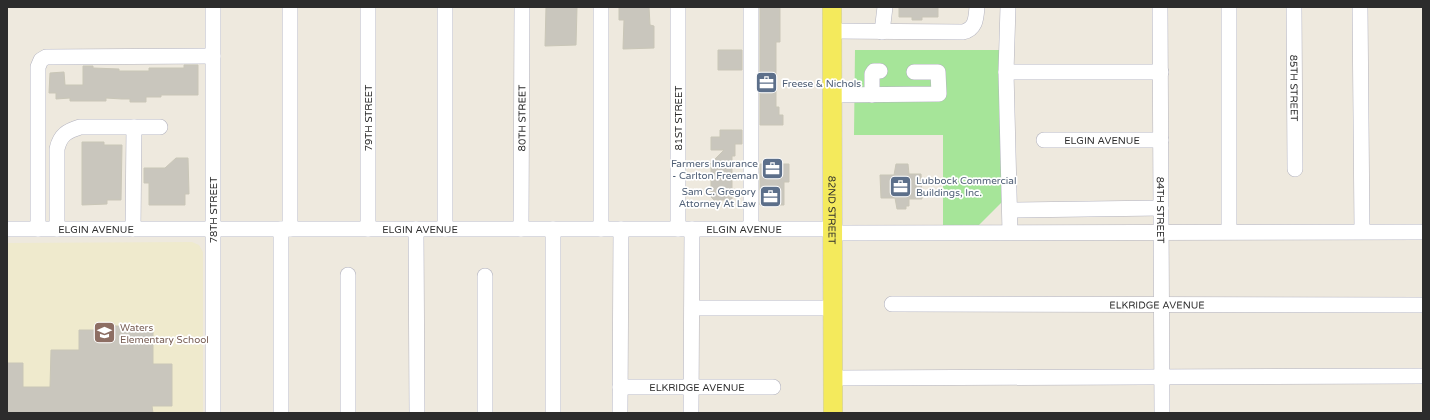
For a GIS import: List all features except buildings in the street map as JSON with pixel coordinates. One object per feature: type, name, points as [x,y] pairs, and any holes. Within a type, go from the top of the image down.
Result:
[{"type":"main road","name":"82ND STREET","points":[[832,7],[832,413]]},
{"type":"street","name":"78TH STREET","points":[[213,7],[214,413]]},
{"type":"street","points":[[281,413],[290,7]]},
{"type":"street","name":"79TH STREET","points":[[368,7],[368,229]]},
{"type":"street","points":[[445,7],[445,229]]},
{"type":"street","name":"80TH STREET","points":[[521,229],[522,7]]},
{"type":"street","points":[[601,7],[601,229]]},
{"type":"street","name":"81ST STREET","points":[[678,7],[685,229],[692,308],[691,413]]},
{"type":"street","points":[[751,7],[751,229]]},
{"type":"street","points":[[882,32],[885,7]]},
{"type":"street","points":[[882,32],[891,27],[961,25],[969,18],[970,7]]},
{"type":"street","points":[[832,31],[967,31],[975,22],[977,7]]},
{"type":"street","points":[[1008,7],[1006,72],[1010,232]]},
{"type":"street","name":"84TH STREET","points":[[1160,7],[1162,413]]},
{"type":"street","points":[[1229,7],[1229,232]]},
{"type":"street","name":"85TH STREET","points":[[1294,7],[1294,169]]},
{"type":"street","points":[[1360,7],[1362,231]]},
{"type":"street","points":[[38,229],[38,67],[41,60],[46,57],[213,56]]},
{"type":"street","points":[[872,95],[872,74],[880,71]]},
{"type":"street","points":[[832,95],[939,94],[938,72],[914,72]]},
{"type":"street","points":[[1006,72],[1161,72]]},
{"type":"street","points":[[57,229],[57,149],[59,141],[63,135],[69,130],[80,127],[160,127]]},
{"type":"street","points":[[133,229],[134,127]]},
{"type":"street","name":"ELGIN AVENUE","points":[[1044,140],[1161,140]]},
{"type":"street","points":[[1010,210],[1161,208]]},
{"type":"street","name":"ELGIN AVENUE","points":[[7,229],[751,229],[832,231],[1161,233],[1362,231],[1423,232]]},
{"type":"street","points":[[416,229],[417,413]]},
{"type":"street","points":[[552,413],[553,229]]},
{"type":"street","points":[[620,413],[621,229]]},
{"type":"street","points":[[348,275],[348,413]]},
{"type":"street","points":[[485,276],[485,413]]},
{"type":"street","name":"ELKRIDGE AVENUE","points":[[892,304],[1423,305]]},
{"type":"street","points":[[692,308],[832,308]]},
{"type":"street","points":[[832,378],[1423,376]]},
{"type":"street","name":"ELKRIDGE AVENUE","points":[[620,388],[773,387]]},
{"type":"shaded area","name":"Waters Elementary School","points":[[192,242],[199,245],[203,252],[203,413],[7,413],[7,243]]},
{"type":"green space","points":[[855,50],[1005,50],[1005,199],[976,228],[943,228],[943,135],[854,135]]},
{"type":"place","name":"Freese & Nichols","points":[[766,83]]},
{"type":"place","name":"Farmers Insurance - Carlton Freeman","points":[[773,169]]},
{"type":"place","name":"Lubbock Commercial Buildings, Inc.","points":[[900,186]]},
{"type":"place","name":"Sam C. Gregory Attorney At Law","points":[[771,197]]},
{"type":"place","name":"Waters Elementary School","points":[[105,333]]}]
